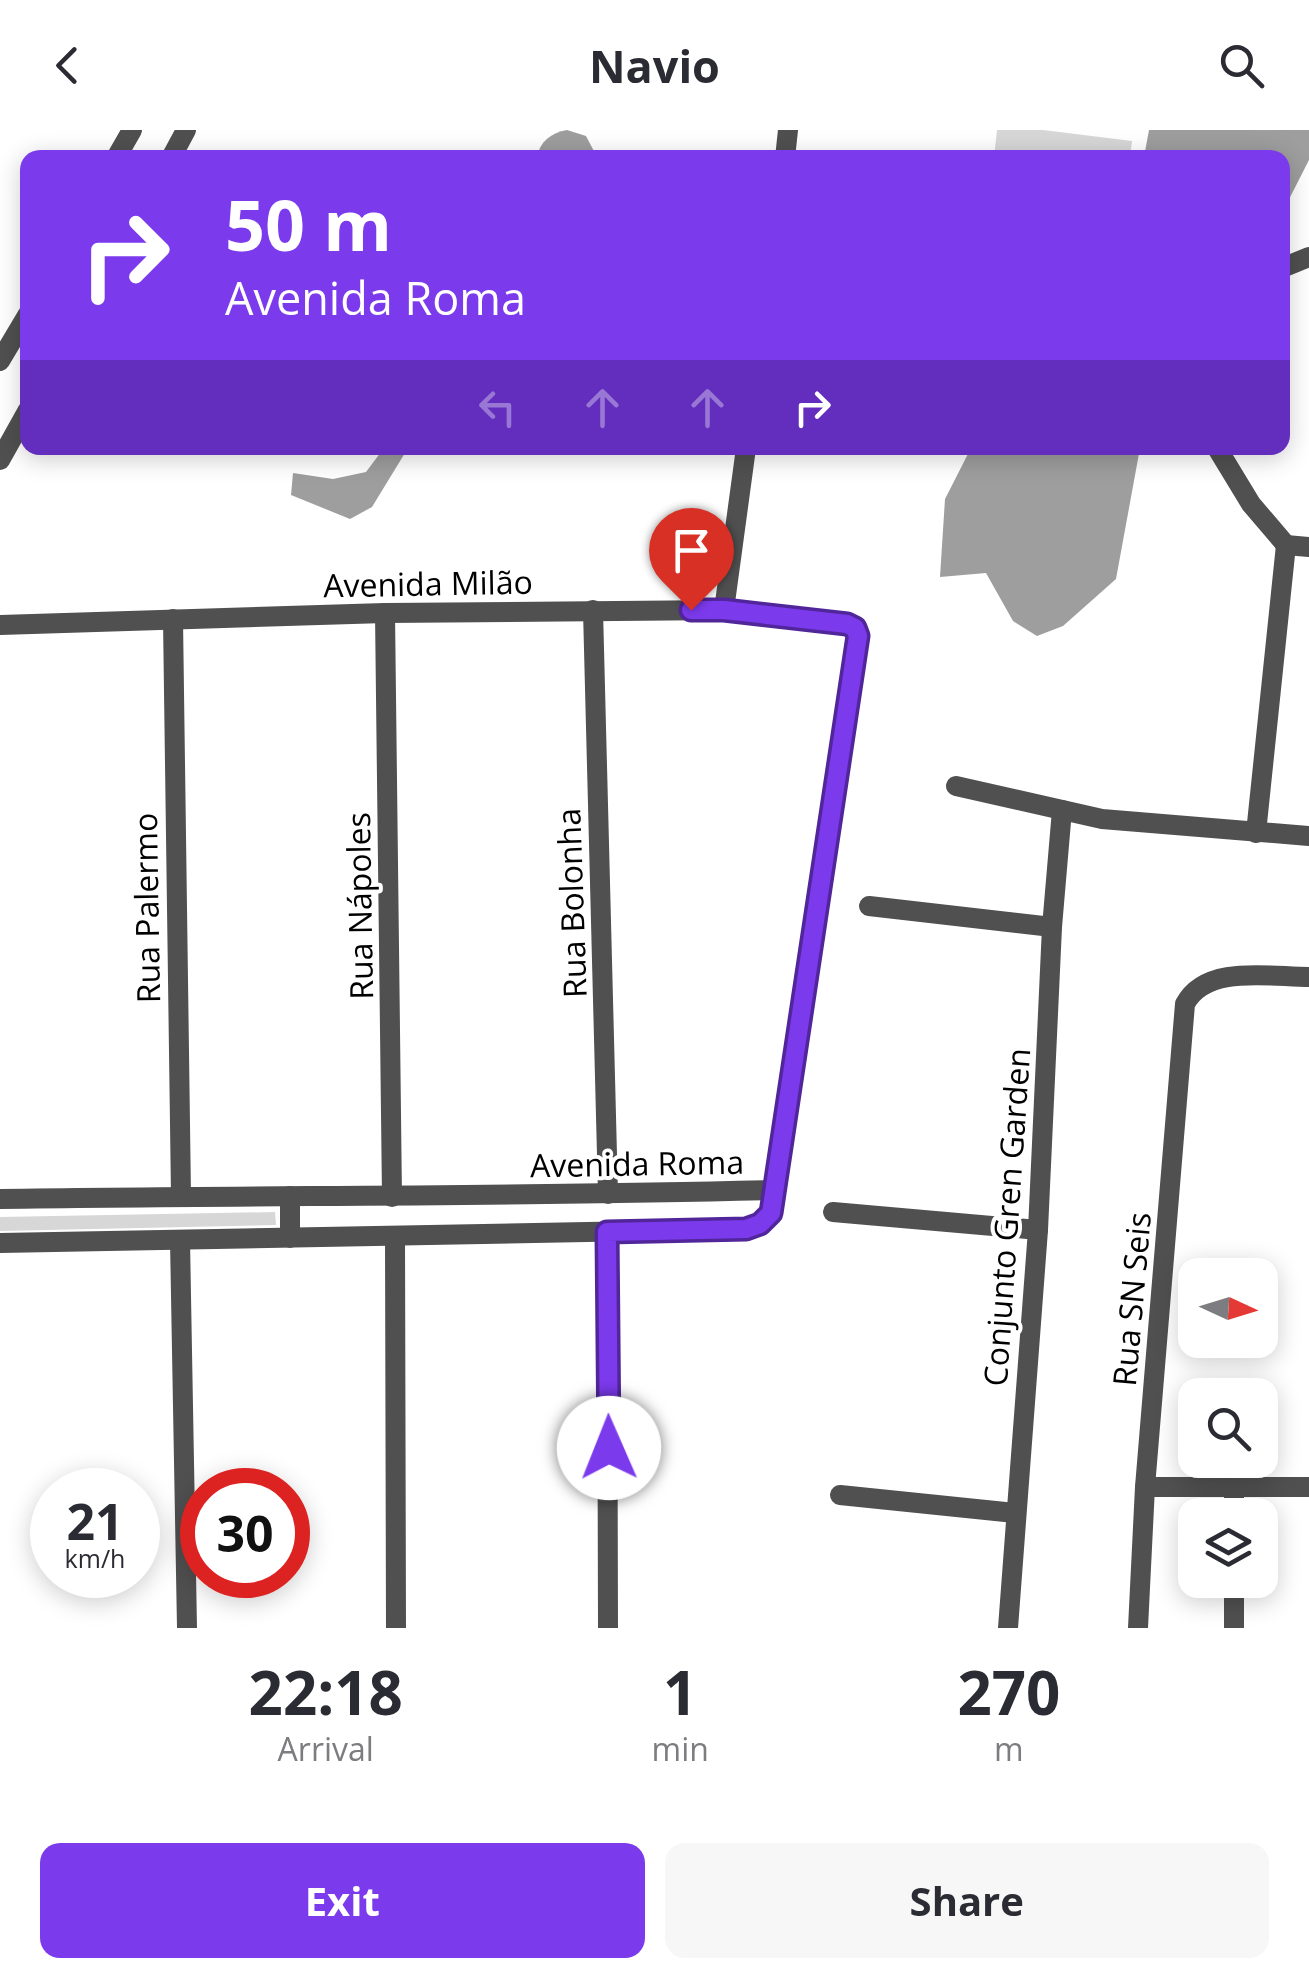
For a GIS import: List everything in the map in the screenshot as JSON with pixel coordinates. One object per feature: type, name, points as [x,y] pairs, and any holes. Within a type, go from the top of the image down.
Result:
[{"type":"street","points":[[0,361],[20,327]]},
{"type":"street","points":[[0,460],[20,424]]},
{"type":"street","points":[[724,610],[745,455]]},
{"type":"street","points":[[1221,455],[1251,504],[1286,544],[1309,548]]},
{"type":"street","points":[[1256,833],[1286,544]]},
{"type":"street","name":"Rua Bolonha","points":[[593,610],[608,1194]]},
{"type":"street","name":"Avenida Milão","points":[[0,625],[385,614],[724,610],[855,628],[858,636],[774,1190]]},
{"type":"street","name":"Rua Nápoles","points":[[385,614],[392,1198]]},
{"type":"street","name":"Rua Palermo","points":[[173,619],[181,1196]]},
{"type":"street","points":[[956,786],[1102,818],[1309,836]]},
{"type":"street","name":"Conjunto Gren Garden","points":[[1008,1628],[1038,1230],[1052,928],[1062,810]]},
{"type":"street","points":[[869,906],[1052,928]]},
{"type":"street","name":"Rua SN Seis","points":[[1138,1628],[1185,1004],[1192,990],[1220,978],[1309,977]]},
{"type":"street","name":"Avenida Roma","points":[[0,1199],[392,1198],[774,1190],[766,1220],[746,1229],[0,1243]]},
{"type":"street","points":[[290,1196],[290,1238]]},
{"type":"street","points":[[833,1212],[1038,1230]]},
{"type":"street","points":[[607,1232],[608,1628]]},
{"type":"street","points":[[395,1236],[396,1628]]},
{"type":"street","points":[[180,1240],[188,1628]]},
{"type":"street","points":[[1146,1487],[1309,1487]]},
{"type":"street","points":[[1234,1487],[1234,1498]]},
{"type":"street","points":[[840,1495],[1016,1513]]},
{"type":"street","points":[[1234,1598],[1234,1628]]},
{"type":"shaded area","points":[[567,130],[586,136],[593,150],[540,150],[556,133]]},
{"type":"shaded area","points":[[997,130],[1043,130],[1132,141],[1131,150],[995,150]]},
{"type":"shaded area","points":[[1149,130],[1309,130],[1309,160],[1290,197],[1290,150],[1145,150]]},
{"type":"shaded area","points":[[379,455],[404,455],[372,507],[350,519],[291,495],[293,473],[333,479],[366,472]]},
{"type":"shaded area","points":[[967,455],[1139,455],[1116,579],[1063,626],[1037,636],[1013,621],[986,573],[940,577],[945,499]]},
{"type":"shaded area","points":[[275,1212],[276,1225],[0,1231],[0,1217]]},
{"type":"route","points":[[609,1448],[607,1232],[746,1229],[760,1224],[771,1213],[858,636],[855,628],[847,624],[691,610]]}]
